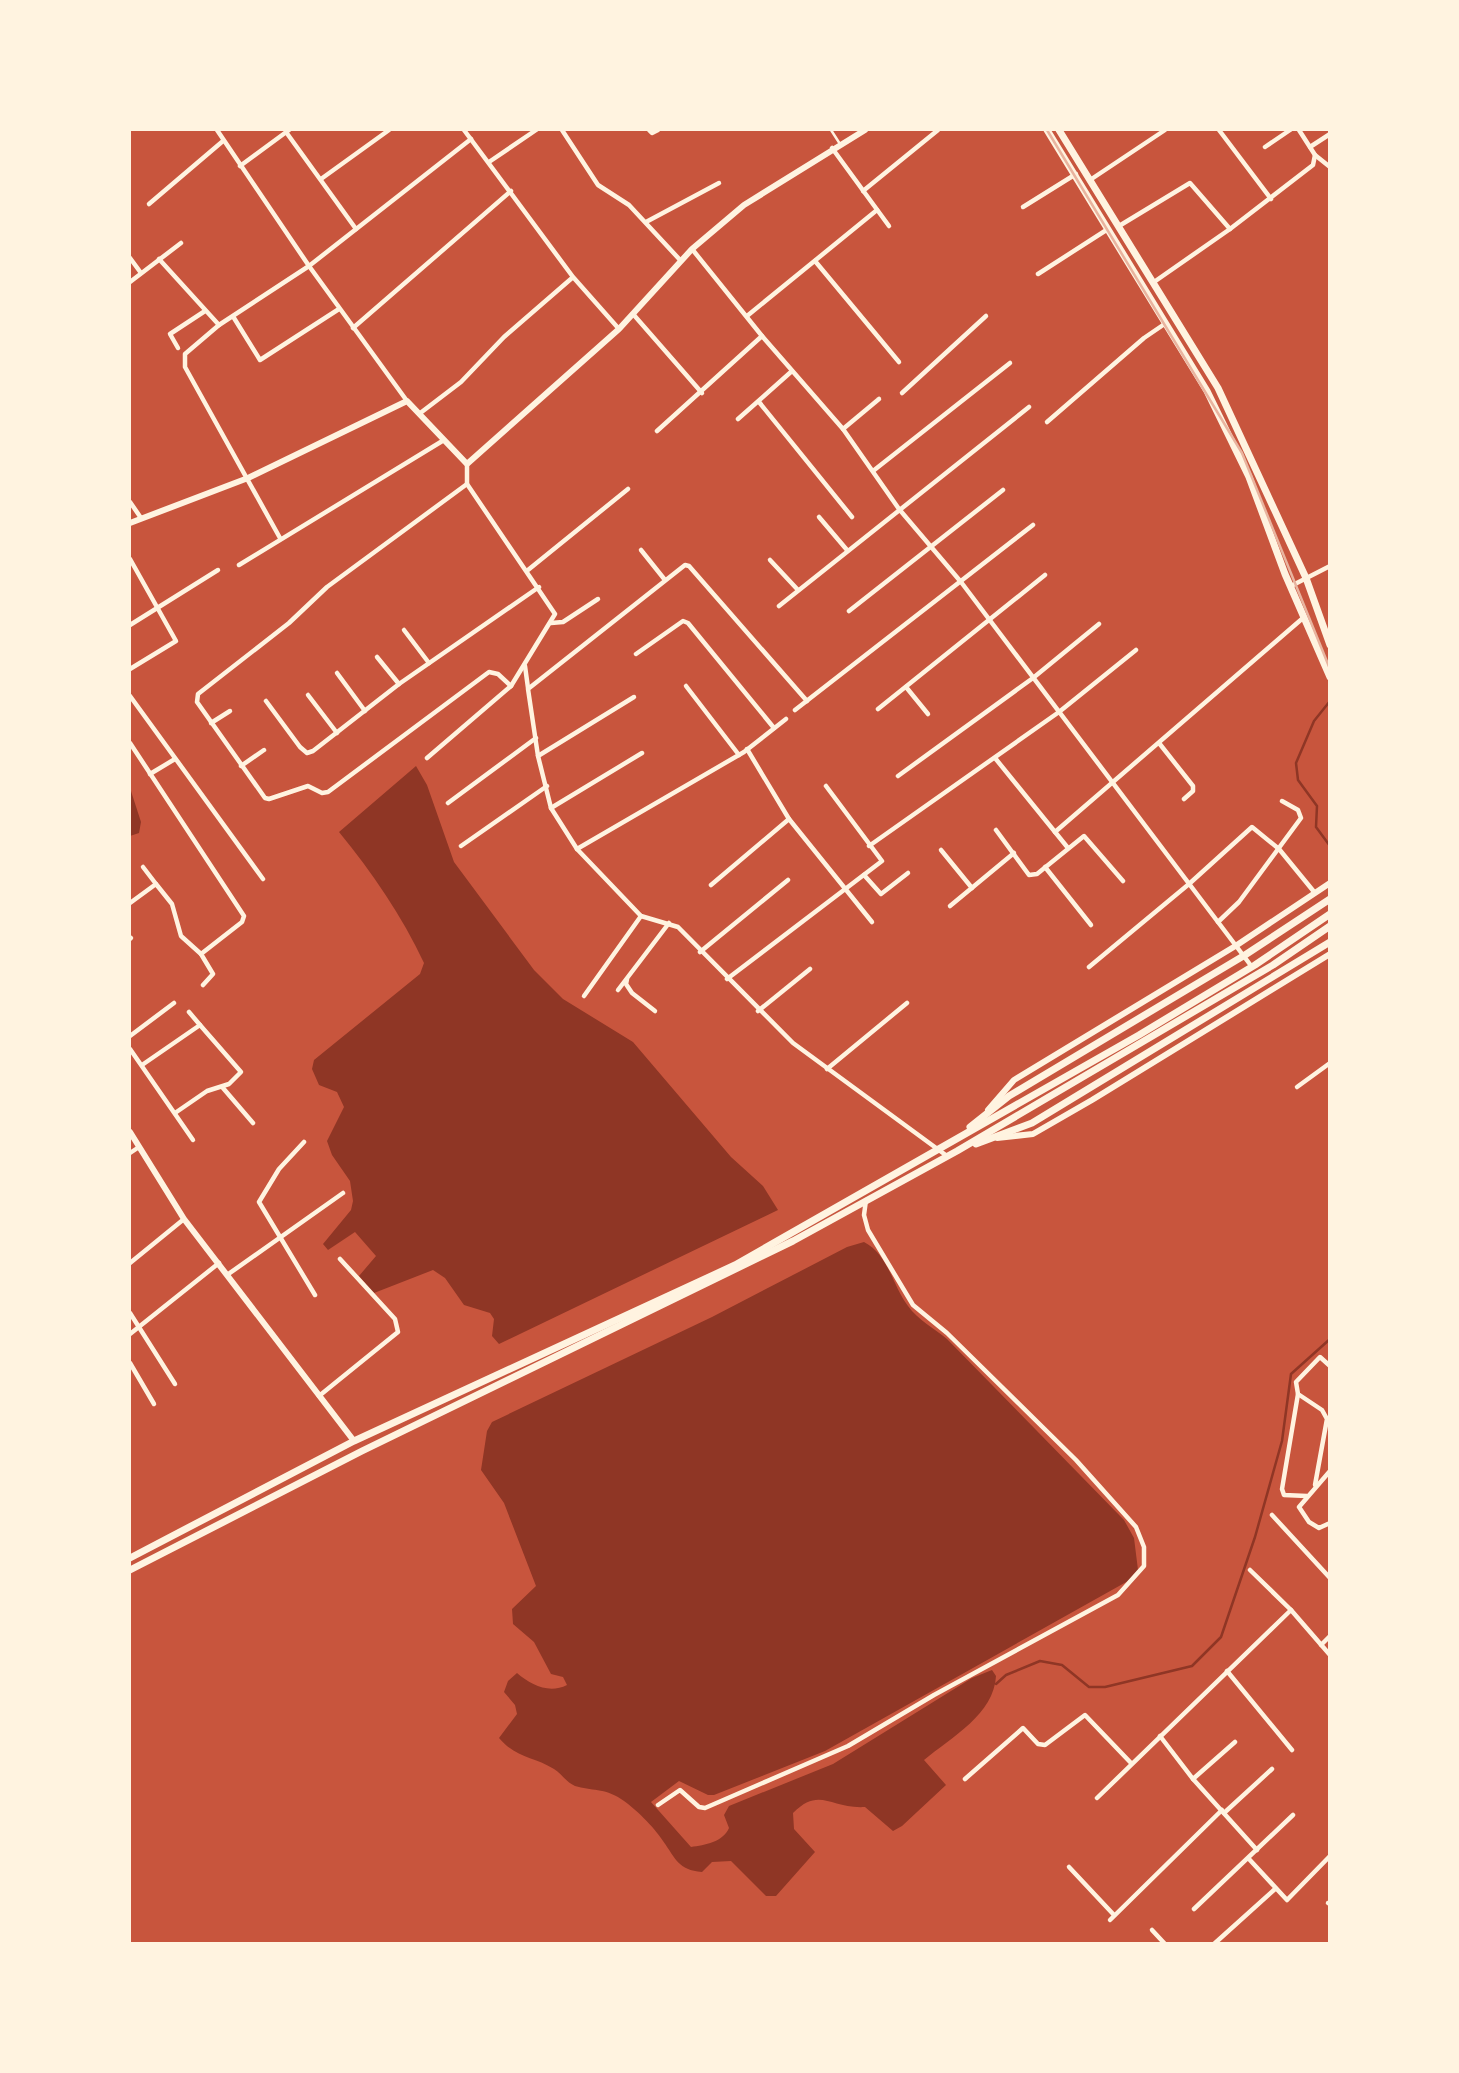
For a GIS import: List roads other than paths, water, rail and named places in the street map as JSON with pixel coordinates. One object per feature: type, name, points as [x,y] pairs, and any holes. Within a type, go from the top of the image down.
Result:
[{"type":"main road","points":[[1047,130],[1207,391],[1249,477],[1290,587],[1328,674]]},
{"type":"main road","points":[[1059,130],[1218,388],[1306,578],[1329,645]]},
{"type":"main road","points":[[130,1570],[790,1238],[938,1150],[1009,1096],[1245,955],[1329,899]]},
{"type":"main road","points":[[948,1143],[1252,967],[1329,914]]},
{"type":"main road","points":[[811,1226],[948,1157],[1273,965],[1329,926]]},
{"type":"main road","points":[[957,1151],[1032,1123],[1329,942]]},
{"type":"main road","points":[[130,1558],[354,1441],[790,1238]]},
{"type":"street","points":[[217,130],[339,309],[407,401],[467,464],[467,484],[553,607],[555,614],[551,623],[511,686],[426,758]]},
{"type":"street","points":[[321,179],[389,130]]},
{"type":"street","points":[[464,130],[573,277],[619,329]]},
{"type":"street","points":[[489,162],[536,130]]},
{"type":"street","points":[[562,130],[598,185],[629,205],[681,261]]},
{"type":"street","points":[[650,132],[658,130]]},
{"type":"street","points":[[467,464],[619,329],[692,249],[744,205],[865,130]]},
{"type":"street","points":[[863,191],[938,130]]},
{"type":"street","points":[[1090,180],[1165,130]]},
{"type":"street","points":[[1219,130],[1271,199]]},
{"type":"street","points":[[1265,147],[1290,130]]},
{"type":"street","points":[[1299,130],[1315,155],[1329,167]]},
{"type":"street","points":[[240,166],[288,131],[356,229]]},
{"type":"street","points":[[1310,147],[1329,134]]},
{"type":"street","points":[[280,538],[185,367],[185,355],[219,326],[309,266],[471,139]]},
{"type":"street","points":[[149,204],[222,141]]},
{"type":"street","points":[[832,148],[889,226]]},
{"type":"street","points":[[1153,283],[1271,199],[1313,165],[1315,155]]},
{"type":"street","points":[[1023,207],[1076,174]]},
{"type":"street","points":[[646,222],[719,183]]},
{"type":"street","points":[[1118,226],[1190,183],[1230,229]]},
{"type":"street","points":[[353,328],[511,191]]},
{"type":"street","points":[[747,316],[877,210]]},
{"type":"street","points":[[1038,274],[1109,228]]},
{"type":"street","points":[[130,282],[181,243]]},
{"type":"street","points":[[692,249],[762,336],[843,429],[898,509],[961,582],[988,622],[1114,783],[1252,967]]},
{"type":"street","points":[[130,258],[141,273]]},
{"type":"street","points":[[159,259],[219,326]]},
{"type":"street","points":[[815,261],[900,362]]},
{"type":"street","points":[[419,414],[461,382],[504,337],[573,277]]},
{"type":"street","points":[[234,318],[260,360],[339,309]]},
{"type":"street","points":[[178,348],[170,334],[205,310]]},
{"type":"street","points":[[633,314],[702,393]]},
{"type":"street","points":[[902,393],[986,316]]},
{"type":"street","points":[[1046,422],[1144,338],[1167,323]]},
{"type":"street","points":[[657,431],[762,336]]},
{"type":"street","points":[[873,471],[1010,363]]},
{"type":"street","points":[[738,419],[792,371]]},
{"type":"street","points":[[843,429],[879,399]]},
{"type":"street","points":[[130,523],[248,478],[407,401]]},
{"type":"street","points":[[759,402],[852,517]]},
{"type":"street","points":[[779,606],[1028,407]]},
{"type":"street","points":[[239,565],[444,440]]},
{"type":"street","points":[[467,484],[327,587],[289,623],[198,694],[197,702],[265,798],[308,786],[322,793],[328,792],[489,672],[498,674],[511,686]]},
{"type":"street","points":[[528,570],[628,489]]},
{"type":"street","points":[[849,611],[1003,490]]},
{"type":"street","points":[[130,502],[141,518]]},
{"type":"street","points":[[819,517],[847,550]]},
{"type":"street","points":[[795,710],[1033,525]]},
{"type":"street","points":[[641,550],[665,580]]},
{"type":"street","points":[[130,559],[176,641],[130,669]]},
{"type":"street","points":[[771,560],[798,590]]},
{"type":"street","points":[[528,689],[685,565],[689,566],[807,701]]},
{"type":"street","points":[[1290,587],[1329,566]]},
{"type":"street","points":[[130,625],[218,570]]},
{"type":"street","points":[[878,709],[1045,575]]},
{"type":"street","points":[[266,701],[306,753],[337,733],[399,684],[540,587]]},
{"type":"street","points":[[551,623],[563,622],[598,599]]},
{"type":"street","points":[[1055,832],[1305,617]]},
{"type":"street","points":[[636,654],[683,621],[774,728]]},
{"type":"street","points":[[898,776],[1033,678],[1099,624]]},
{"type":"street","points":[[404,630],[429,663]]},
{"type":"street","points":[[869,846],[1059,712],[1136,650]]},
{"type":"street","points":[[377,656],[399,684]]},
{"type":"street","points":[[525,666],[538,756],[551,808],[577,849],[641,916],[678,927],[758,1011],[827,1069],[948,1157]]},
{"type":"street","points":[[337,673],[365,711]]},
{"type":"street","points":[[686,686],[739,755]]},
{"type":"street","points":[[906,687],[928,715]]},
{"type":"street","points":[[308,695],[337,733]]},
{"type":"street","points":[[130,696],[262,879]]},
{"type":"street","points":[[538,756],[634,697]]},
{"type":"street","points":[[211,723],[230,711]]},
{"type":"street","points":[[577,849],[739,755],[786,719]]},
{"type":"street","points":[[448,803],[536,738]]},
{"type":"street","points":[[130,743],[244,916],[242,922],[201,954]]},
{"type":"street","points":[[1159,743],[1193,786],[1194,791],[1184,799]]},
{"type":"street","points":[[747,749],[789,819],[872,922]]},
{"type":"street","points":[[241,766],[264,750]]},
{"type":"street","points":[[551,808],[642,753]]},
{"type":"street","points":[[995,758],[1068,848]]},
{"type":"street","points":[[150,774],[175,759]]},
{"type":"street","points":[[461,846],[547,786]]},
{"type":"street","points":[[727,979],[882,861],[826,786]]},
{"type":"street","points":[[1218,922],[1239,902],[1301,818],[1298,810],[1282,801]]},
{"type":"street","points":[[712,884],[789,819]]},
{"type":"street","points":[[1089,967],[1189,884],[1252,827],[1279,849],[1315,893]]},
{"type":"street","points":[[996,830],[1029,875],[1037,874],[1082,837],[1087,838],[1123,881]]},
{"type":"street","points":[[941,850],[972,888]]},
{"type":"street","points":[[950,906],[1014,853]]},
{"type":"street","points":[[143,867],[172,904],[181,936],[201,954],[213,974],[203,985]]},
{"type":"street","points":[[1045,867],[1091,925]]},
{"type":"street","points":[[864,875],[881,894],[908,873]]},
{"type":"street","points":[[700,952],[788,880]]},
{"type":"street","points":[[982,1117],[1014,1080],[1237,945],[1329,883]]},
{"type":"street","points":[[130,903],[156,884]]},
{"type":"street","points":[[584,996],[641,916]]},
{"type":"street","points":[[618,990],[669,923]]},
{"type":"street","points":[[989,1139],[1032,1134],[1092,1101],[1329,954]]},
{"type":"street","points":[[758,1011],[810,969]]},
{"type":"street","points":[[628,978],[628,988],[655,1010]]},
{"type":"street","points":[[130,1036],[174,1003]]},
{"type":"street","points":[[827,1069],[906,1003]]},
{"type":"street","points":[[175,1113],[207,1091],[223,1088],[241,1072],[189,1012]]},
{"type":"street","points":[[142,1065],[200,1025]]},
{"type":"street","points":[[130,1049],[193,1140]]},
{"type":"street","points":[[1297,1087],[1329,1063]]},
{"type":"street","points":[[223,1088],[253,1123]]},
{"type":"street","points":[[130,1132],[184,1219],[354,1441]]},
{"type":"street","points":[[304,1142],[279,1169],[260,1202],[314,1295]]},
{"type":"street","points":[[130,1153],[139,1147]]},
{"type":"street","points":[[227,1275],[343,1193]]},
{"type":"street","points":[[658,1804],[680,1790],[699,1807],[705,1808],[822,1759],[1118,1595],[1143,1570],[1144,1547],[1130,1519],[1000,1385],[947,1333],[913,1305],[867,1230],[864,1215],[866,1200]]},
{"type":"street","points":[[130,1263],[184,1219]]},
{"type":"street","points":[[319,1396],[398,1332],[395,1319],[340,1259]]},
{"type":"street","points":[[130,1334],[219,1263]]},
{"type":"street","points":[[130,1313],[174,1384]]},
{"type":"street","points":[[1307,1496],[1284,1495],[1282,1489],[1298,1394],[1296,1382],[1299,1376],[1321,1357],[1329,1366]]},
{"type":"street","points":[[130,1363],[154,1404]]},
{"type":"street","points":[[1298,1394],[1326,1414],[1328,1432],[1315,1485]]},
{"type":"street","points":[[1329,1471],[1298,1507],[1319,1528],[1329,1523]]},
{"type":"street","points":[[1272,1515],[1329,1578]]},
{"type":"street","points":[[1250,1570],[1292,1610],[1329,1656]]},
{"type":"street","points":[[1097,1798],[1292,1610]]},
{"type":"street","points":[[1321,1644],[1329,1636]]},
{"type":"street","points":[[1227,1671],[1292,1750]]},
{"type":"street","points":[[965,1779],[1023,1728],[1038,1744],[1045,1745],[1085,1715],[1131,1763]]},
{"type":"street","points":[[1159,1736],[1193,1779],[1257,1850]]},
{"type":"street","points":[[1193,1779],[1235,1742]]},
{"type":"street","points":[[1110,1920],[1223,1811],[1272,1769]]},
{"type":"street","points":[[1194,1909],[1293,1815]]},
{"type":"street","points":[[1249,1859],[1283,1899],[1290,1900],[1329,1856]]},
{"type":"street","points":[[1069,1867],[1114,1915]]},
{"type":"street","points":[[1214,1944],[1275,1889]]},
{"type":"street","points":[[1152,1930],[1166,1944]]},
{"type":"lane","points":[[831,130],[840,144]]},
{"type":"waterway","points":[[1330,701],[1314,721],[1296,763],[1298,780],[1317,806],[1316,827],[1330,846]]},
{"type":"waterway","points":[[996,1684],[1006,1675],[1040,1661],[1062,1665],[1089,1687],[1105,1687],[1192,1666],[1221,1637],[1255,1537],[1282,1441],[1291,1374],[1330,1339]]},
{"type":"railway","points":[[1047,130],[1242,453],[1330,669]]}]
